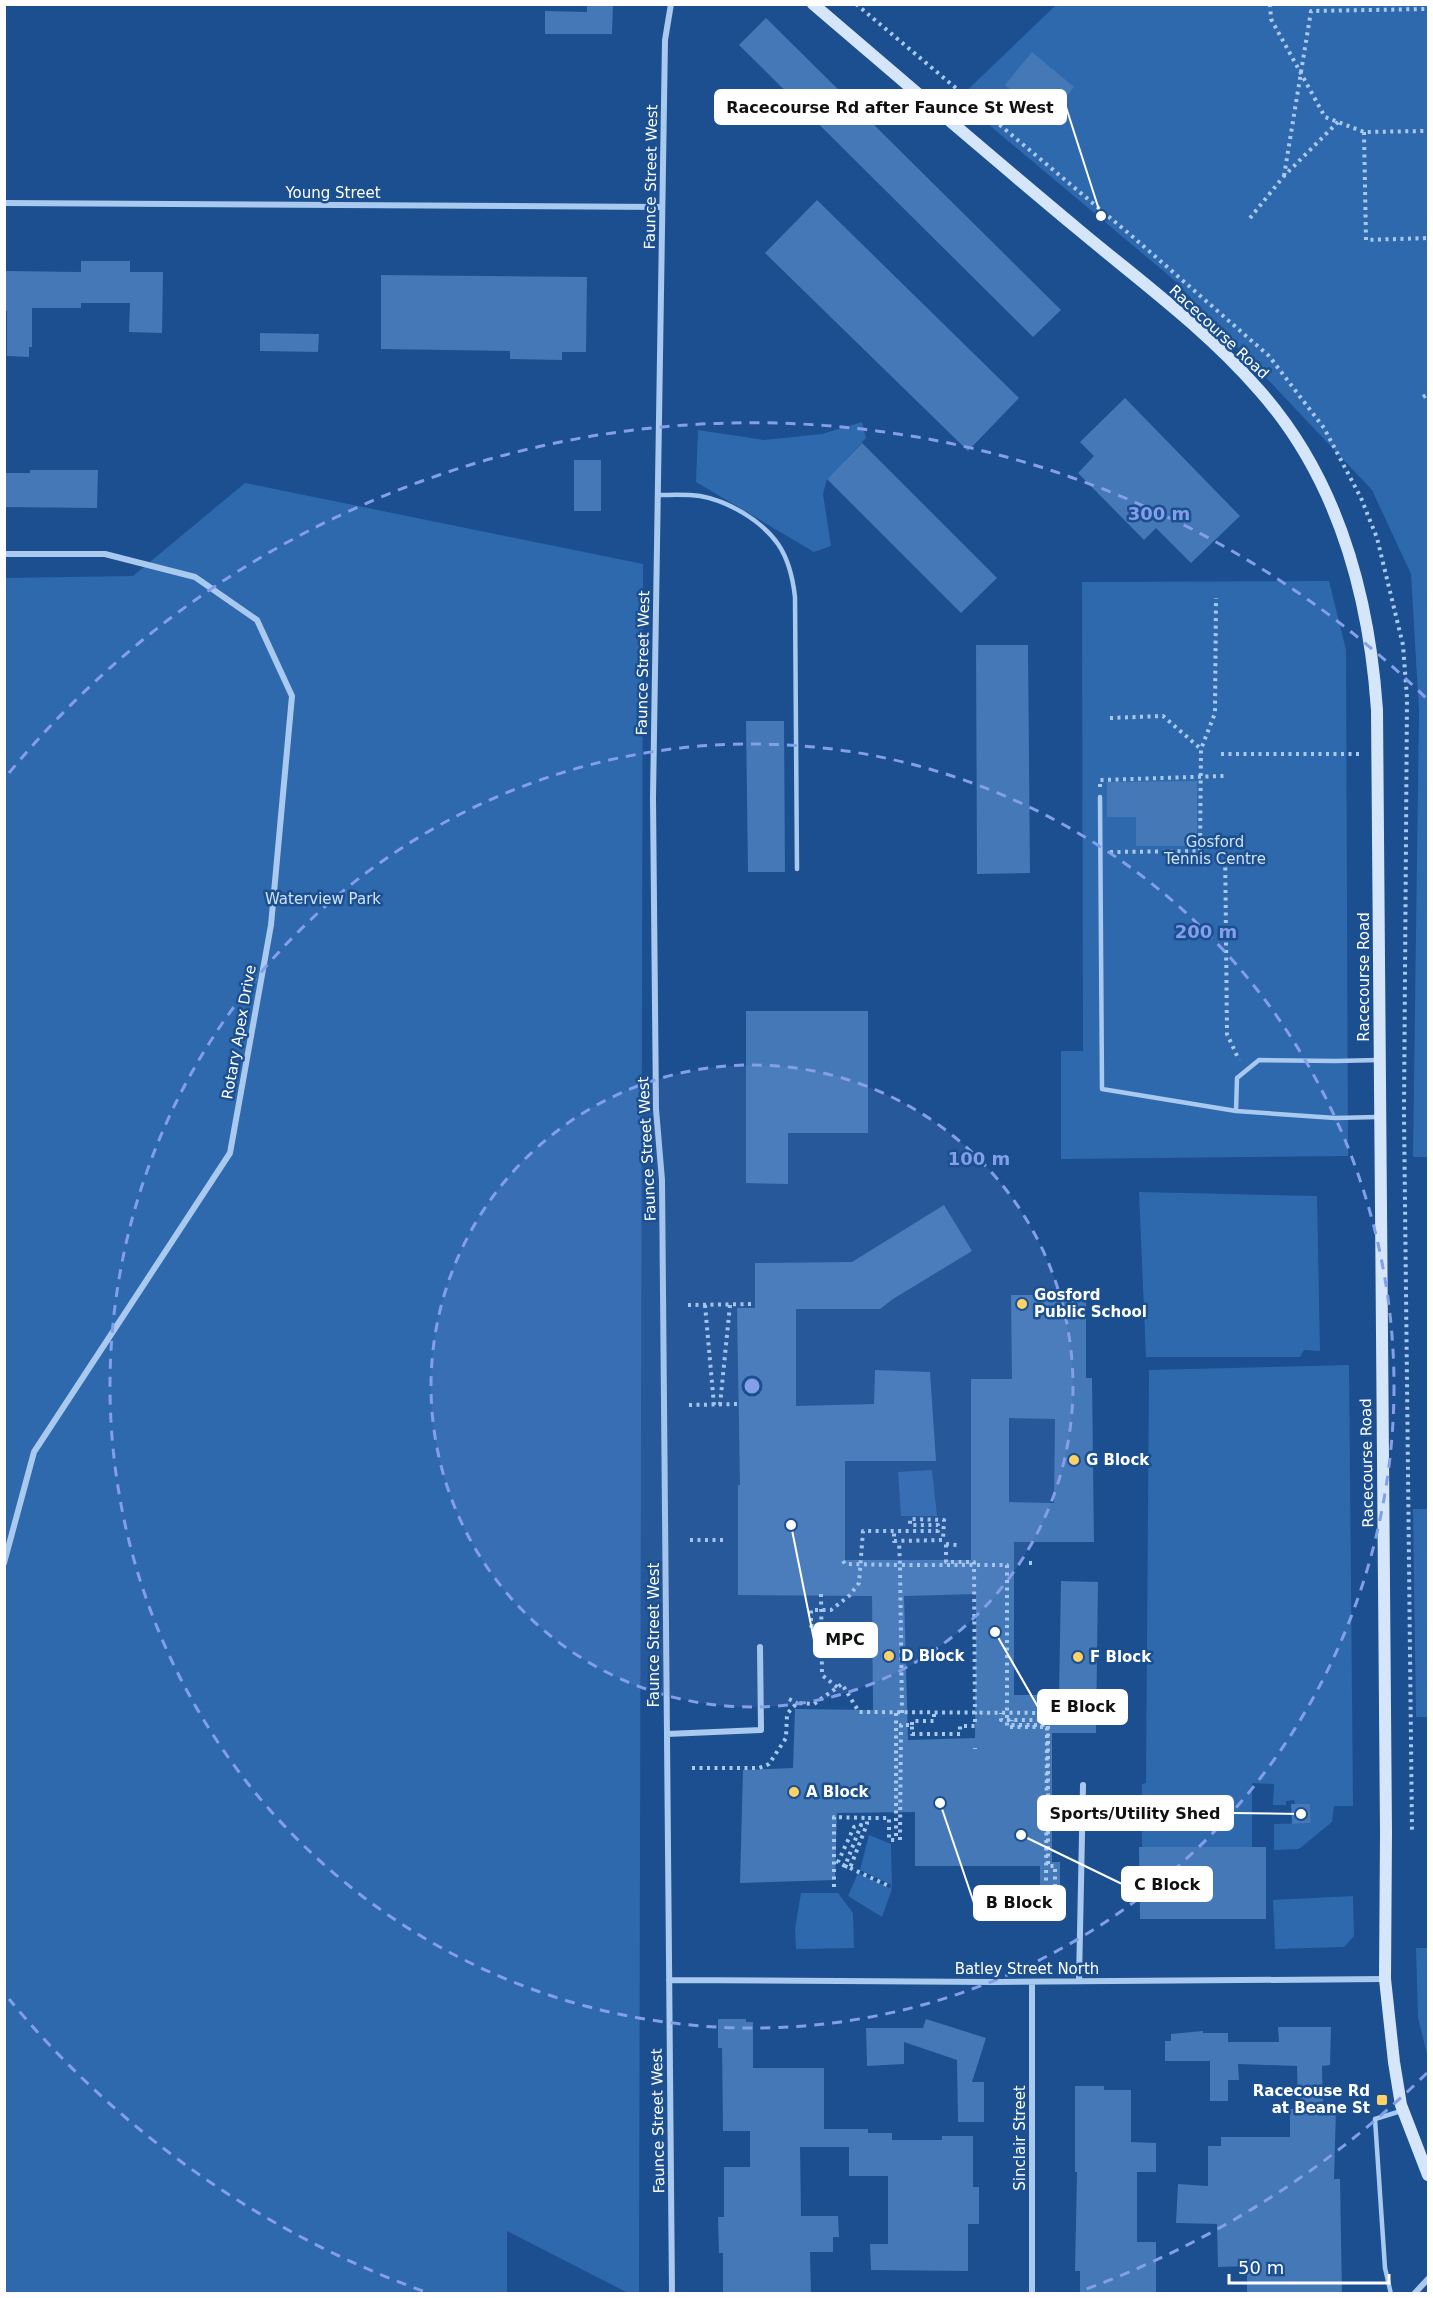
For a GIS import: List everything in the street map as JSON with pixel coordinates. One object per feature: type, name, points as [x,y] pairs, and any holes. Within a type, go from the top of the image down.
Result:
[{"type":"main road","name":"Racecourse Road","points":[[813,4],[1206,336],[1259,390],[1283,421],[1322,483],[1349,552],[1367,622],[1374,663],[1377,755],[1386,1833],[1385,1978],[1394,2062],[1404,2111],[1428,2175]]},
{"type":"street","name":"Faunce Street West","points":[[671,4],[665,40],[653,798],[656,1109],[662,1180],[672,2294]]},
{"type":"street","name":"Young Street","points":[[4,203],[662,207]]},
{"type":"street","name":"Rotary Apex Drive","points":[[4,554],[105,554],[195,577],[257,620],[292,696],[271,925],[230,1153],[34,1452],[4,1563]]},
{"type":"street","points":[[667,1734],[761,1730],[760,1647]]},
{"type":"street","points":[[1079,1981],[1083,1785]]},
{"type":"street","name":"Batley Street North","points":[[669,1980],[1032,1982],[1385,1978]]},
{"type":"street","name":"Sinclair Street","points":[[1032,1982],[1032,2294]]},
{"type":"street","points":[[1414,2294],[1428,2279]]},
{"type":"lane","points":[[658,495],[699,496],[718,501],[736,510],[752,519],[766,531],[778,544],[788,563],[795,597],[796,869]]},
{"type":"lane","points":[[1100,797],[1102,1089],[1236,1111],[1335,1118],[1381,1117]]},
{"type":"lane","points":[[1236,1111],[1237,1078],[1259,1060],[1379,1060]]},
{"type":"lane","points":[[1391,2294],[1385,2268],[1375,2119],[1404,2111]]},
{"type":"path","points":[[856,4],[1133,237],[1269,356],[1324,428],[1361,498],[1377,538],[1402,645],[1407,698],[1404,1113],[1412,1833]]},
{"type":"path","points":[[1270,4],[1271,19],[1325,117],[1364,132],[1428,131]]},
{"type":"path","points":[[1284,176],[1311,11],[1428,9]]},
{"type":"path","points":[[1250,218],[1284,176],[1338,122]]},
{"type":"path","points":[[1364,132],[1366,240],[1428,238]]},
{"type":"path","points":[[1424,397],[1428,394]]},
{"type":"path","points":[[1101,852],[1200,851],[1201,749],[1215,713],[1216,598]]},
{"type":"path","points":[[1110,718],[1163,716],[1201,749]]},
{"type":"path","points":[[1221,754],[1377,755]]},
{"type":"path","points":[[1100,797],[1100,780],[1224,776]]},
{"type":"path","points":[[1200,839],[1225,840],[1227,1034],[1233,1051],[1245,1071]]},
{"type":"path","points":[[688,1305],[755,1304]]},
{"type":"path","points":[[705,1305],[714,1405]]},
{"type":"path","points":[[720,1405],[730,1305]]},
{"type":"path","points":[[689,1405],[738,1404]]},
{"type":"path","points":[[821,1626],[812,1626],[812,1610],[831,1610],[850,1595],[859,1582],[862,1531],[938,1531],[938,1526],[910,1525],[910,1519],[944,1520],[946,1562],[974,1562],[975,1726],[960,1726],[960,1734],[912,1734],[912,1721],[934,1721],[934,1713]]},
{"type":"path","points":[[894,1531],[894,1541],[944,1542],[957,1545]]},
{"type":"path","points":[[690,1540],[724,1540]]},
{"type":"path","points":[[899,1541],[902,1713]]},
{"type":"path","points":[[844,1564],[1007,1565],[1007,1727],[1047,1727],[1046,1884],[1047,1889],[1055,1889],[1055,1866],[1047,1866],[1048,1725],[1011,1725],[1012,1720]]},
{"type":"path","points":[[821,1594],[822,1675],[838,1688]]},
{"type":"path","points":[[789,1699],[797,1703],[814,1704],[842,1684],[859,1713],[1001,1713],[1054,1713],[1055,1720],[1001,1720],[1001,1713]]},
{"type":"path","points":[[692,1768],[759,1768],[769,1764],[786,1738],[787,1714],[797,1703]]},
{"type":"path","points":[[895,1840],[896,1713]]},
{"type":"path","points":[[834,1887],[834,1818],[889,1818],[889,1840],[900,1840],[901,1725],[912,1725]]},
{"type":"path","points":[[847,1867],[867,1824],[867,1818]]},
{"type":"path","points":[[847,1867],[861,1825],[854,1827],[838,1862],[847,1867],[891,1887]]},
{"type":"green space","points":[[1056,5],[1428,5],[1428,1157],[1413,1157],[1419,711],[1411,574],[1372,490],[1173,279],[958,99]]},
{"type":"green space","points":[[862,422],[866,438],[827,479],[823,494],[831,546],[814,552],[696,482],[698,430],[764,440],[822,434]]},
{"type":"green space","name":"Waterview Park","points":[[245,483],[643,564],[639,2293],[628,2293],[507,2231],[507,2293],[5,2293],[4,578],[133,576]]},
{"type":"green space","name":"Gosford Tennis Centre","points":[[1329,581],[1346,650],[1348,1156],[1061,1159],[1061,1051],[1083,1051],[1082,582]]},
{"type":"green space","points":[[1139,1192],[1317,1196],[1320,1351],[1304,1350],[1300,1357],[1146,1357]]},
{"type":"green space","points":[[1349,1365],[1353,1806],[1334,1806],[1332,1822],[1299,1849],[1274,1850],[1274,1824],[1311,1823],[1310,1804],[1295,1804],[1294,1800],[1286,1801],[1286,1805],[1273,1805],[1274,1784],[1252,1783],[1252,1847],[1142,1847],[1142,1784],[1146,1783],[1149,1370]]},
{"type":"green space","points":[[932,1470],[937,1516],[901,1516],[898,1472]]},
{"type":"green space","points":[[1413,1509],[1428,1509],[1428,1717],[1416,1717]]},
{"type":"green space","points":[[869,1835],[891,1844],[892,1885],[860,1870]]},
{"type":"green space","points":[[858,1873],[892,1889],[882,1917],[848,1896]]},
{"type":"green space","points":[[801,1893],[838,1893],[853,1913],[854,1948],[796,1949],[795,1929]]},
{"type":"green space","points":[[1353,1896],[1354,1936],[1344,1947],[1275,1949],[1273,1900]]},
{"type":"green space","points":[[1416,1948],[1428,1948],[1428,2058],[1418,2018]]},
{"type":"building","points":[[587,4],[613,4],[612,34],[545,34],[545,11],[587,12]]},
{"type":"building","points":[[766,18],[1061,310],[1033,337],[739,45]]},
{"type":"building","points":[[1032,52],[1074,87],[1047,120],[1005,85]]},
{"type":"building","points":[[817,200],[1019,398],[968,451],[765,253]]},
{"type":"building","points":[[81,261],[130,261],[130,272],[163,272],[162,333],[129,332],[130,303],[81,303],[81,308],[32,308],[32,347],[29,347],[29,357],[7,356],[7,311],[4,311],[6,271],[81,272]]},
{"type":"building","points":[[381,275],[587,277],[586,352],[562,352],[562,360],[510,359],[510,351],[381,349]]},
{"type":"building","points":[[260,333],[319,334],[318,352],[260,351]]},
{"type":"building","points":[[1125,398],[1240,516],[1191,563],[1156,528],[1144,540],[1078,473],[1094,456],[1080,442]]},
{"type":"building","points":[[862,443],[997,578],[961,613],[827,479]]},
{"type":"building","points":[[574,460],[601,460],[601,511],[574,511]]},
{"type":"building","points":[[30,470],[98,470],[97,508],[4,507],[4,473],[30,473]]},
{"type":"building","points":[[976,645],[1028,645],[1030,873],[977,874]]},
{"type":"building","points":[[746,721],[784,721],[785,872],[748,872]]},
{"type":"building","points":[[1197,781],[1197,846],[1136,846],[1136,817],[1107,817],[1107,782]]},
{"type":"building","points":[[746,1011],[868,1011],[868,1133],[788,1133],[788,1184],[746,1183]]},
{"type":"building","points":[[944,1205],[972,1251],[880,1309],[796,1309],[796,1406],[874,1404],[875,1370],[930,1372],[936,1461],[845,1461],[845,1560],[971,1560],[971,1379],[1012,1379],[1011,1295],[1086,1295],[1086,1378],[1092,1378],[1094,1542],[1014,1542],[1014,1695],[1059,1695],[1061,1581],[1098,1582],[1096,1733],[1052,1733],[1052,1862],[1060,1862],[1060,1893],[1040,1893],[1040,1866],[915,1866],[915,1812],[837,1813],[835,1880],[740,1883],[743,1770],[793,1768],[795,1709],[873,1710],[872,1596],[738,1595],[738,1485],[740,1485],[737,1308],[755,1308],[755,1263],[852,1262]],"holes":[[[1009,1418],[1055,1419],[1054,1503],[1009,1502]],[[976,1594],[975,1738],[908,1740],[904,1596]]]},
{"type":"building","points":[[1291,1804],[1310,1804],[1311,1823],[1292,1824]]},
{"type":"building","points":[[1139,1847],[1266,1847],[1266,1919],[1140,1919]]},
{"type":"building","points":[[718,2019],[746,2019],[746,2022],[753,2022],[753,2068],[824,2068],[824,2129],[868,2129],[868,2133],[892,2133],[892,2140],[942,2140],[942,2136],[973,2136],[973,2187],[979,2187],[979,2224],[968,2224],[968,2271],[871,2270],[870,2244],[888,2244],[888,2176],[849,2176],[849,2147],[800,2147],[801,2216],[838,2216],[839,2237],[833,2237],[833,2252],[810,2252],[811,2294],[723,2294],[723,2253],[719,2253],[718,2217],[724,2217],[724,2167],[750,2167],[750,2131],[723,2131],[722,2048],[718,2048]]},
{"type":"building","points":[[926,2019],[986,2038],[972,2082],[984,2082],[984,2122],[958,2122],[957,2060],[904,2042],[904,2064],[867,2066],[866,2028],[923,2028]]},
{"type":"building","points":[[1278,2027],[1331,2027],[1330,2065],[1322,2066],[1323,2108],[1336,2108],[1334,2179],[1340,2179],[1342,2294],[1247,2294],[1247,2266],[1218,2267],[1217,2224],[1176,2223],[1178,2184],[1208,2186],[1208,2146],[1221,2146],[1221,2137],[1290,2137],[1290,2109],[1298,2109],[1297,2066],[1238,2064],[1239,2080],[1228,2080],[1228,2101],[1210,2101],[1210,2061],[1165,2061],[1165,2041],[1171,2041],[1171,2034],[1203,2031],[1203,2033],[1228,2033],[1228,2042],[1279,2042]]},
{"type":"building","points":[[1075,2086],[1104,2086],[1104,2090],[1131,2090],[1131,2142],[1156,2143],[1156,2172],[1137,2172],[1137,2242],[1156,2242],[1156,2294],[1080,2294],[1080,2271],[1075,2271],[1077,2172],[1075,2172]]},
{"type":"place","name":"Racecourse Rd after Faunce St West","points":[[1101,216]]},
{"type":"place","name":"Gosford Public School","points":[[1022,1304]]},
{"type":"place","name":"G Block","points":[[1074,1460]]},
{"type":"place","name":"MPC","points":[[791,1525]]},
{"type":"place","name":"E Block","points":[[995,1632]]},
{"type":"place","name":"D Block","points":[[889,1656]]},
{"type":"place","name":"F Block","points":[[1078,1657]]},
{"type":"place","name":"A Block","points":[[794,1792]]},
{"type":"place","name":"B Block","points":[[940,1803]]},
{"type":"place","name":"Sports/Utility Shed","points":[[1301,1814]]},
{"type":"place","name":"C Block","points":[[1021,1835]]},
{"type":"place","name":"Racecouse Rd at Beane St","points":[[1382,2100]]}]
